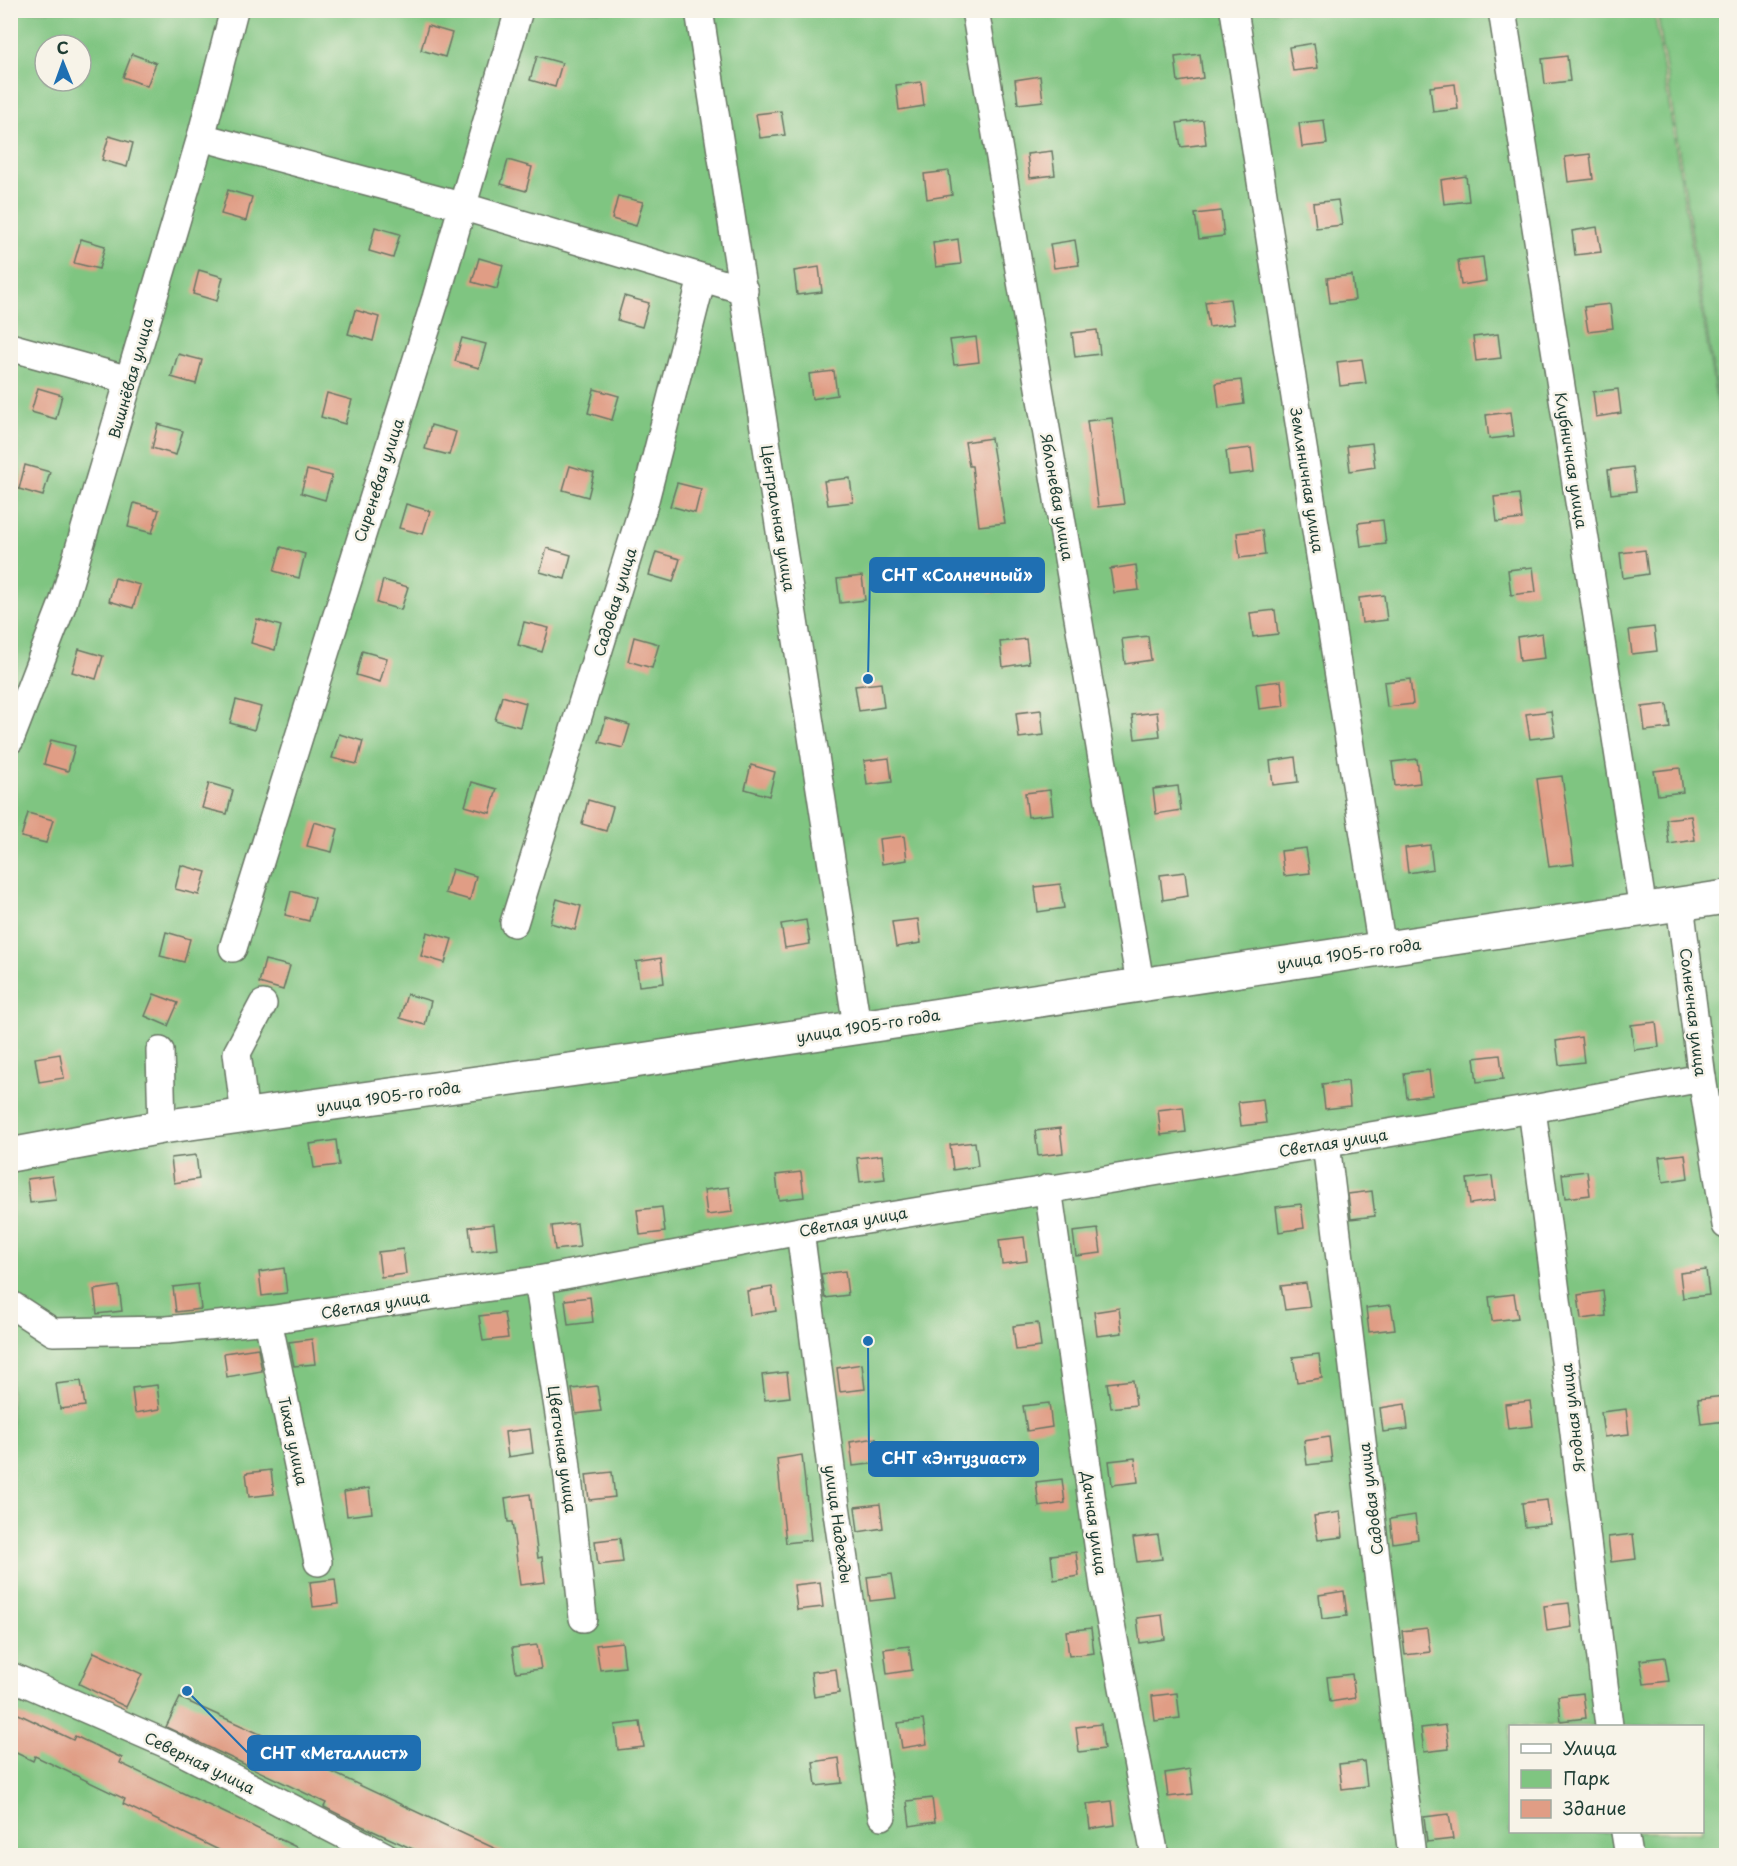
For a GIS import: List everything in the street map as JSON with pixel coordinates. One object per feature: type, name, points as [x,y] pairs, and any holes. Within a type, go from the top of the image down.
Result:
[{"type":"street","name":"Вишнёвая улица","points":[[10,740],[63,603],[201,137],[234,10]]},
{"type":"street","name":"Сиреневая улица","points":[[233,948],[436,298],[519,10]]},
{"type":"street","name":"Центральная улица","points":[[699,10],[857,1026]]},
{"type":"street","name":"Яблоневая улица","points":[[975,10],[1140,983]]},
{"type":"street","name":"Земляничная улица","points":[[1234,10],[1382,949]]},
{"type":"street","name":"Клубничная улица","points":[[1502,10],[1643,910]]},
{"type":"street","points":[[201,137],[461,206],[744,290]]},
{"type":"street","name":"Садовая улица","points":[[514,923],[644,504],[702,278]]},
{"type":"street","points":[[10,347],[129,380]]},
{"type":"street","name":"улица 1905-го года","points":[[10,1155],[162,1127],[1726,897]]},
{"type":"street","name":"Солнечная улица","points":[[1680,904],[1702,1078],[1726,1225]]},
{"type":"street","points":[[244,1116],[237,1053],[263,1004]]},
{"type":"street","points":[[160,1052],[162,1127]]},
{"type":"street","name":"Светлая улица","points":[[10,1304],[53,1332],[167,1330],[268,1320],[538,1280],[800,1231],[1532,1109],[1702,1078]]},
{"type":"street","name":"Ягодная улица","points":[[1532,1109],[1609,1725]]},
{"type":"street","name":"Садовая улица","points":[[1326,1143],[1412,1856]]},
{"type":"street","name":"Дачная улица","points":[[1048,1188],[1104,1587],[1155,1856]]},
{"type":"street","name":"улица Надежды","points":[[800,1231],[836,1511],[882,1816]]},
{"type":"street","name":"Цветочная улица","points":[[538,1280],[567,1459],[583,1618]]},
{"type":"street","name":"Тихая улица","points":[[268,1320],[318,1562]]},
{"type":"street","name":"Северная улица","points":[[10,1676],[169,1745],[385,1856]]},
{"type":"street","points":[[1625,1833],[1629,1856]]},
{"type":"green space","points":[[11,11],[1654,11],[1726,461],[1726,1855],[11,1856]]},
{"type":"green space","points":[[1657,11],[1726,11],[1726,452]]},
{"type":"building","points":[[428,26],[452,33],[445,57],[421,50]]},
{"type":"building","points":[[1314,43],[1318,68],[1293,71],[1289,47]]},
{"type":"building","points":[[132,54],[156,63],[147,86],[123,77]]},
{"type":"building","points":[[1200,54],[1203,78],[1178,82],[1175,57]]},
{"type":"building","points":[[537,56],[562,63],[555,87],[530,80]]},
{"type":"building","points":[[1567,56],[1570,81],[1545,84],[1542,59]]},
{"type":"building","points":[[1040,76],[1043,101],[1018,104],[1015,80]]},
{"type":"building","points":[[921,82],[924,106],[899,110],[896,85]]},
{"type":"building","points":[[1455,84],[1458,109],[1433,112],[1430,87]]},
{"type":"building","points":[[781,111],[785,135],[760,138],[756,114]]},
{"type":"building","points":[[1203,120],[1206,144],[1181,147],[1177,123]]},
{"type":"building","points":[[1324,120],[1327,144],[1302,147],[1299,123]]},
{"type":"building","points":[[109,136],[133,143],[127,167],[102,160]]},
{"type":"building","points":[[1052,151],[1055,175],[1030,178],[1027,154]]},
{"type":"building","points":[[1590,154],[1593,179],[1568,182],[1565,157]]},
{"type":"building","points":[[508,160],[532,167],[526,191],[501,184]]},
{"type":"building","points":[[949,171],[952,195],[927,199],[924,174]]},
{"type":"building","points":[[1466,176],[1469,201],[1444,204],[1441,180]]},
{"type":"building","points":[[228,190],[252,197],[246,221],[221,214]]},
{"type":"building","points":[[618,196],[643,202],[636,226],[612,219]]},
{"type":"building","points":[[1338,200],[1342,225],[1316,228],[1313,203]]},
{"type":"building","points":[[1221,211],[1224,236],[1199,239],[1195,214]]},
{"type":"building","points":[[375,227],[400,234],[393,258],[369,251]]},
{"type":"building","points":[[1597,227],[1601,252],[1575,255],[1572,231]]},
{"type":"building","points":[[81,239],[105,246],[99,269],[74,263]]},
{"type":"building","points":[[958,239],[961,264],[936,267],[933,243]]},
{"type":"building","points":[[1075,240],[1079,265],[1054,268],[1050,244]]},
{"type":"building","points":[[1483,257],[1486,281],[1461,285],[1458,260]]},
{"type":"building","points":[[479,258],[503,265],[497,289],[472,282]]},
{"type":"building","points":[[819,267],[822,292],[797,295],[794,271]]},
{"type":"building","points":[[199,270],[223,277],[217,301],[193,294]]},
{"type":"building","points":[[1352,275],[1355,300],[1330,303],[1327,278]]},
{"type":"building","points":[[624,296],[649,303],[642,327],[617,320]]},
{"type":"building","points":[[1230,299],[1234,324],[1209,327],[1205,302]]},
{"type":"building","points":[[1610,304],[1613,328],[1588,331],[1584,307]]},
{"type":"building","points":[[355,310],[379,317],[373,341],[348,334]]},
{"type":"building","points":[[1097,330],[1100,354],[1075,357],[1072,333]]},
{"type":"building","points":[[1498,334],[1501,358],[1476,361],[1473,337]]},
{"type":"building","points":[[976,337],[979,362],[954,365],[950,340]]},
{"type":"building","points":[[462,338],[486,344],[479,368],[455,361]]},
{"type":"building","points":[[178,354],[202,360],[196,384],[171,377]]},
{"type":"building","points":[[1362,359],[1366,383],[1340,386],[1337,362]]},
{"type":"building","points":[[834,371],[837,395],[812,399],[809,374]]},
{"type":"building","points":[[1241,380],[1244,404],[1219,408],[1216,383]]},
{"type":"building","points":[[38,388],[62,395],[56,419],[31,412]]},
{"type":"building","points":[[594,389],[619,396],[612,420],[588,413]]},
{"type":"building","points":[[1618,389],[1621,413],[1596,417],[1593,392]]},
{"type":"building","points":[[327,393],[352,400],[345,424],[321,417]]},
{"type":"building","points":[[1511,412],[1514,436],[1489,439],[1486,415]]},
{"type":"building","points":[[1112,418],[1124,504],[1098,507],[1087,421]]},
{"type":"building","points":[[158,424],[183,431],[176,455],[152,448]]},
{"type":"building","points":[[431,425],[456,432],[449,455],[425,449]]},
{"type":"building","points":[[991,438],[1005,523],[979,526],[972,466],[969,466],[965,442]]},
{"type":"building","points":[[1372,443],[1375,467],[1350,471],[1347,446]]},
{"type":"building","points":[[1251,448],[1254,472],[1229,475],[1226,451]]},
{"type":"building","points":[[25,465],[50,472],[43,496],[19,489]]},
{"type":"building","points":[[570,466],[594,473],[588,497],[563,490]]},
{"type":"building","points":[[1633,467],[1636,491],[1611,494],[1608,470]]},
{"type":"building","points":[[307,470],[332,476],[325,500],[301,493]]},
{"type":"building","points":[[850,478],[853,502],[828,505],[824,481]]},
{"type":"building","points":[[677,483],[701,489],[695,513],[670,506]]},
{"type":"building","points":[[1519,494],[1522,519],[1497,522],[1494,497]]},
{"type":"building","points":[[134,503],[159,510],[152,533],[128,527]]},
{"type":"building","points":[[406,504],[430,511],[423,534],[399,528]]},
{"type":"building","points":[[1383,520],[1386,544],[1361,547],[1358,523]]},
{"type":"building","points":[[1262,530],[1265,555],[1240,558],[1237,533]]},
{"type":"building","points":[[281,547],[305,554],[299,578],[274,571]]},
{"type":"building","points":[[547,548],[571,555],[565,579],[540,572]]},
{"type":"building","points":[[1645,550],[1648,574],[1623,578],[1620,553]]},
{"type":"building","points":[[656,552],[680,559],[673,582],[649,575]]},
{"type":"building","points":[[1136,565],[1139,590],[1114,593],[1110,569]]},
{"type":"building","points":[[1011,566],[1014,590],[989,593],[986,569]]},
{"type":"building","points":[[1533,567],[1536,592],[1511,595],[1508,570]]},
{"type":"building","points":[[862,576],[865,600],[840,603],[837,579]]},
{"type":"building","points":[[115,578],[140,585],[133,608],[109,601]]},
{"type":"building","points":[[383,580],[408,587],[401,610],[377,603]]},
{"type":"building","points":[[1384,595],[1387,620],[1362,623],[1359,598]]},
{"type":"building","points":[[1275,610],[1278,634],[1253,637],[1250,613]]},
{"type":"building","points":[[257,619],[281,626],[275,650],[251,643]]},
{"type":"building","points":[[524,622],[549,628],[542,652],[518,645]]},
{"type":"building","points":[[1654,627],[1657,651],[1632,654],[1629,630]]},
{"type":"building","points":[[1542,633],[1545,658],[1520,661],[1517,637]]},
{"type":"building","points":[[1148,636],[1151,660],[1125,664],[1122,639]]},
{"type":"building","points":[[634,637],[659,644],[652,668],[628,661]]},
{"type":"building","points":[[1026,639],[1029,663],[1003,667],[1000,642]]},
{"type":"building","points":[[79,649],[103,656],[96,679],[72,672]]},
{"type":"building","points":[[362,651],[387,658],[380,682],[356,675]]},
{"type":"building","points":[[1410,679],[1413,704],[1387,707],[1384,682]]},
{"type":"building","points":[[1281,681],[1284,706],[1259,709],[1256,684]]},
{"type":"building","points":[[881,683],[884,707],[859,711],[855,686]]},
{"type":"building","points":[[502,696],[526,703],[520,727],[495,720]]},
{"type":"building","points":[[236,700],[261,707],[254,730],[230,723]]},
{"type":"building","points":[[1667,704],[1670,728],[1645,731],[1642,707]]},
{"type":"building","points":[[1041,710],[1044,735],[1019,738],[1016,713]]},
{"type":"building","points":[[1551,711],[1555,736],[1530,739],[1526,714]]},
{"type":"building","points":[[1157,712],[1160,736],[1135,739],[1132,715]]},
{"type":"building","points":[[606,718],[630,725],[623,748],[599,742]]},
{"type":"building","points":[[339,734],[363,741],[357,764],[332,758]]},
{"type":"building","points":[[51,740],[75,746],[68,771],[44,764]]},
{"type":"building","points":[[1295,757],[1298,782],[1273,785],[1270,761]]},
{"type":"building","points":[[889,758],[892,782],[867,785],[864,761]]},
{"type":"building","points":[[1417,759],[1420,783],[1395,786],[1392,762]]},
{"type":"building","points":[[751,765],[775,772],[769,796],[745,789]]},
{"type":"building","points":[[1680,768],[1683,792],[1658,795],[1654,771]]},
{"type":"building","points":[[1562,776],[1574,864],[1549,867],[1537,779]]},
{"type":"building","points":[[472,782],[497,789],[490,813],[465,806]]},
{"type":"building","points":[[209,783],[233,790],[227,814],[202,808]]},
{"type":"building","points":[[1178,786],[1181,810],[1156,814],[1153,789]]},
{"type":"building","points":[[1050,790],[1053,814],[1028,817],[1025,793]]},
{"type":"building","points":[[588,800],[613,807],[606,831],[582,824]]},
{"type":"building","points":[[28,813],[53,820],[46,843],[21,837]]},
{"type":"building","points":[[1691,816],[1695,840],[1669,844],[1666,819]]},
{"type":"building","points":[[314,822],[338,829],[332,852],[307,846]]},
{"type":"building","points":[[904,836],[907,860],[882,864],[879,839]]},
{"type":"building","points":[[1430,845],[1433,869],[1408,873],[1405,848]]},
{"type":"building","points":[[1306,848],[1310,873],[1284,876],[1281,851]]},
{"type":"building","points":[[181,865],[206,872],[199,895],[175,889]]},
{"type":"building","points":[[452,869],[476,876],[470,900],[445,893]]},
{"type":"building","points":[[1185,872],[1188,896],[1163,900],[1160,875]]},
{"type":"building","points":[[1060,884],[1064,908],[1038,912],[1035,887]]},
{"type":"building","points":[[291,891],[315,898],[309,921],[285,915]]},
{"type":"building","points":[[557,899],[581,906],[575,930],[550,923]]},
{"type":"building","points":[[918,919],[921,943],[896,947],[892,922]]},
{"type":"building","points":[[806,920],[810,944],[785,948],[781,924]]},
{"type":"building","points":[[166,932],[190,939],[184,962],[160,956]]},
{"type":"building","points":[[427,932],[452,939],[445,963],[421,956]]},
{"type":"building","points":[[661,958],[664,983],[639,986],[636,962]]},
{"type":"building","points":[[265,960],[290,966],[283,990],[259,983]]},
{"type":"building","points":[[154,994],[178,1003],[168,1026],[145,1016]]},
{"type":"building","points":[[407,994],[431,1001],[425,1025],[400,1018]]},
{"type":"building","points":[[1656,1022],[1659,1047],[1634,1050],[1631,1025]]},
{"type":"building","points":[[1581,1037],[1584,1062],[1559,1065],[1556,1041]]},
{"type":"building","points":[[60,1054],[64,1078],[39,1082],[35,1058]]},
{"type":"building","points":[[1500,1055],[1503,1079],[1477,1082],[1474,1058]]},
{"type":"building","points":[[1429,1070],[1432,1095],[1407,1098],[1404,1073]]},
{"type":"building","points":[[1348,1081],[1350,1106],[1325,1109],[1322,1084]]},
{"type":"building","points":[[1263,1099],[1266,1123],[1241,1126],[1238,1102]]},
{"type":"building","points":[[1183,1107],[1186,1132],[1161,1135],[1158,1110]]},
{"type":"building","points":[[1060,1128],[1063,1153],[1038,1156],[1035,1131]]},
{"type":"building","points":[[336,1140],[339,1165],[314,1168],[310,1144]]},
{"type":"building","points":[[975,1142],[978,1166],[953,1170],[950,1145]]},
{"type":"building","points":[[1685,1154],[1688,1178],[1663,1182],[1659,1157]]},
{"type":"building","points":[[196,1155],[199,1179],[174,1183],[171,1158]]},
{"type":"building","points":[[882,1155],[885,1179],[860,1182],[857,1158]]},
{"type":"building","points":[[1587,1171],[1590,1195],[1565,1198],[1562,1174]]},
{"type":"building","points":[[801,1172],[804,1197],[779,1200],[776,1175]]},
{"type":"building","points":[[52,1176],[56,1200],[30,1203],[27,1179]]},
{"type":"building","points":[[1492,1176],[1495,1200],[1470,1204],[1467,1179]]},
{"type":"building","points":[[729,1187],[732,1212],[707,1215],[704,1190]]},
{"type":"building","points":[[1372,1191],[1375,1216],[1351,1219],[1348,1194]]},
{"type":"building","points":[[1301,1204],[1304,1228],[1279,1232],[1276,1207]]},
{"type":"building","points":[[662,1207],[665,1232],[640,1235],[637,1210]]},
{"type":"building","points":[[577,1223],[580,1247],[555,1250],[552,1226]]},
{"type":"building","points":[[494,1224],[497,1249],[472,1252],[469,1227]]},
{"type":"building","points":[[1098,1229],[1101,1253],[1076,1256],[1073,1232]]},
{"type":"building","points":[[1024,1237],[1027,1261],[1002,1264],[999,1240]]},
{"type":"building","points":[[403,1249],[406,1274],[381,1277],[378,1252]]},
{"type":"building","points":[[284,1268],[287,1293],[262,1296],[259,1272]]},
{"type":"building","points":[[1706,1270],[1709,1295],[1683,1298],[1680,1273]]},
{"type":"building","points":[[845,1271],[848,1295],[825,1298],[821,1274]]},
{"type":"building","points":[[1306,1283],[1310,1307],[1285,1310],[1281,1286]]},
{"type":"building","points":[[198,1284],[201,1309],[176,1312],[173,1287]]},
{"type":"building","points":[[119,1286],[122,1311],[97,1314],[94,1290]]},
{"type":"building","points":[[772,1287],[776,1311],[750,1315],[747,1291]]},
{"type":"building","points":[[1603,1291],[1606,1316],[1581,1319],[1578,1295]]},
{"type":"building","points":[[1514,1294],[1518,1318],[1492,1321],[1489,1297]]},
{"type":"building","points":[[590,1297],[593,1322],[568,1325],[565,1300]]},
{"type":"building","points":[[1391,1305],[1395,1329],[1369,1332],[1366,1308]]},
{"type":"building","points":[[1119,1308],[1122,1333],[1097,1336],[1094,1312]]},
{"type":"building","points":[[504,1313],[508,1338],[483,1341],[479,1316]]},
{"type":"building","points":[[1038,1323],[1041,1347],[1016,1350],[1013,1326]]},
{"type":"building","points":[[312,1339],[315,1364],[294,1366],[289,1342]]},
{"type":"building","points":[[258,1348],[262,1371],[227,1377],[224,1353]]},
{"type":"building","points":[[1319,1354],[1322,1378],[1297,1382],[1293,1357]]},
{"type":"building","points":[[862,1364],[865,1389],[840,1392],[837,1368]]},
{"type":"building","points":[[787,1372],[790,1397],[765,1400],[762,1375]]},
{"type":"building","points":[[1133,1380],[1136,1405],[1111,1408],[1107,1383]]},
{"type":"building","points":[[81,1381],[85,1406],[60,1409],[56,1384]]},
{"type":"building","points":[[157,1385],[160,1409],[135,1413],[132,1388]]},
{"type":"building","points":[[597,1386],[601,1411],[576,1414],[572,1389]]},
{"type":"building","points":[[1724,1396],[1726,1421],[1701,1424],[1698,1399]]},
{"type":"building","points":[[1530,1401],[1533,1426],[1508,1429],[1505,1404]]},
{"type":"building","points":[[1049,1403],[1052,1427],[1027,1431],[1023,1406]]},
{"type":"building","points":[[1405,1404],[1408,1429],[1383,1432],[1380,1408]]},
{"type":"building","points":[[1626,1409],[1629,1434],[1604,1437],[1601,1412]]},
{"type":"building","points":[[530,1429],[533,1453],[508,1457],[505,1432]]},
{"type":"building","points":[[1329,1437],[1332,1462],[1307,1465],[1304,1441]]},
{"type":"building","points":[[876,1438],[879,1463],[853,1466],[850,1442]]},
{"type":"building","points":[[802,1455],[811,1540],[786,1543],[777,1459]]},
{"type":"building","points":[[1135,1458],[1138,1482],[1112,1485],[1109,1461]]},
{"type":"building","points":[[271,1470],[274,1494],[249,1497],[246,1473]]},
{"type":"building","points":[[612,1472],[615,1497],[589,1500],[586,1475]]},
{"type":"building","points":[[1062,1479],[1065,1503],[1039,1507],[1036,1482]]},
{"type":"building","points":[[369,1488],[372,1513],[347,1516],[344,1492]]},
{"type":"building","points":[[530,1494],[538,1558],[542,1557],[545,1582],[520,1585],[512,1522],[508,1522],[505,1498]]},
{"type":"building","points":[[1547,1500],[1550,1524],[1525,1527],[1522,1503]]},
{"type":"building","points":[[880,1504],[883,1528],[858,1532],[855,1507]]},
{"type":"building","points":[[1340,1512],[1343,1537],[1318,1540],[1314,1516]]},
{"type":"building","points":[[1415,1515],[1418,1539],[1393,1543],[1390,1519]]},
{"type":"building","points":[[1633,1534],[1636,1559],[1611,1562],[1608,1537]]},
{"type":"building","points":[[1158,1535],[1162,1559],[1137,1562],[1133,1538]]},
{"type":"building","points":[[620,1538],[623,1562],[598,1565],[595,1541]]},
{"type":"building","points":[[1076,1552],[1079,1576],[1054,1580],[1051,1555]]},
{"type":"building","points":[[892,1574],[896,1598],[870,1601],[867,1577]]},
{"type":"building","points":[[335,1579],[338,1604],[313,1607],[310,1582]]},
{"type":"building","points":[[820,1582],[823,1607],[797,1610],[794,1585]]},
{"type":"building","points":[[1344,1591],[1347,1616],[1322,1619],[1319,1595]]},
{"type":"building","points":[[1569,1603],[1572,1627],[1547,1631],[1544,1606]]},
{"type":"building","points":[[1162,1615],[1165,1639],[1140,1643],[1137,1618]]},
{"type":"building","points":[[1091,1628],[1094,1653],[1069,1656],[1066,1631]]},
{"type":"building","points":[[1427,1628],[1430,1652],[1405,1655],[1402,1631]]},
{"type":"building","points":[[622,1642],[625,1667],[600,1670],[596,1645]]},
{"type":"building","points":[[537,1645],[541,1669],[516,1672],[512,1648]]},
{"type":"building","points":[[909,1646],[912,1670],[887,1674],[884,1649]]},
{"type":"building","points":[[94,1652],[142,1674],[126,1707],[79,1684]]},
{"type":"building","points":[[1665,1657],[1669,1681],[1644,1684],[1640,1660]]},
{"type":"building","points":[[836,1669],[839,1693],[814,1697],[811,1672]]},
{"type":"building","points":[[1352,1674],[1355,1698],[1330,1702],[1327,1677]]},
{"type":"building","points":[[1177,1693],[1180,1718],[1155,1721],[1152,1696]]},
{"type":"building","points":[[1583,1693],[1586,1718],[1561,1721],[1558,1696]]},
{"type":"building","points":[[180,1698],[311,1757],[308,1761],[511,1856],[428,1856],[362,1826],[324,1807],[326,1803],[166,1727]]},
{"type":"building","points":[[10,1710],[73,1740],[75,1736],[122,1758],[120,1763],[315,1856],[231,1856],[123,1804],[125,1799],[35,1756],[33,1761],[10,1750]]},
{"type":"building","points":[[923,1720],[927,1744],[902,1748],[898,1723]]},
{"type":"building","points":[[640,1722],[644,1747],[618,1750],[615,1725]]},
{"type":"building","points":[[1101,1724],[1104,1749],[1079,1752],[1076,1727]]},
{"type":"building","points":[[1446,1725],[1449,1749],[1424,1752],[1421,1728]]},
{"type":"building","points":[[839,1758],[842,1783],[816,1786],[813,1762]]},
{"type":"building","points":[[1364,1761],[1367,1786],[1342,1789],[1339,1764]]},
{"type":"building","points":[[1190,1769],[1193,1794],[1168,1797],[1165,1773]]},
{"type":"building","points":[[932,1798],[935,1822],[910,1826],[907,1801]]},
{"type":"building","points":[[1112,1801],[1115,1825],[1090,1829],[1087,1804]]},
{"type":"building","points":[[1449,1814],[1453,1839],[1427,1842],[1424,1817]]},
{"type":"place","name":"СНТ «Солнечный»","points":[[868,679]]},
{"type":"place","name":"СНТ «Энтузиаст»","points":[[868,1341]]},
{"type":"place","name":"СНТ «Металлист»","points":[[187,1691]]}]
